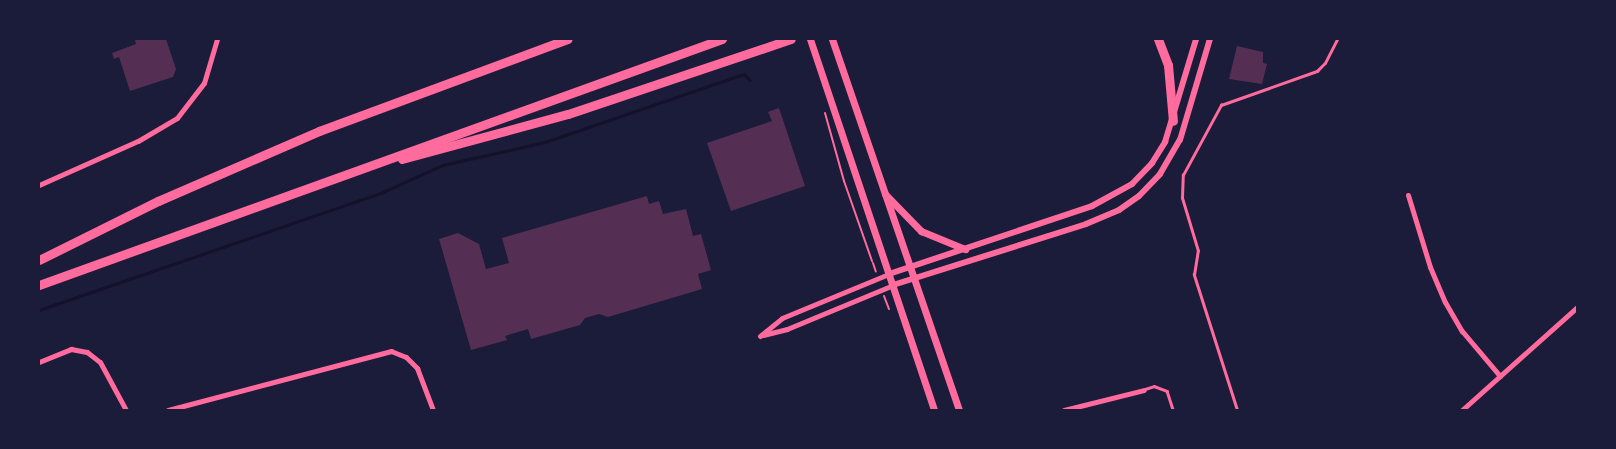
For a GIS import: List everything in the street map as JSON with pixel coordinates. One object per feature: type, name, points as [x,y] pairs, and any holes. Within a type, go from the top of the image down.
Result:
[{"type":"highway","points":[[39,260],[158,201],[319,131],[568,39]]},
{"type":"highway","points":[[39,285],[334,177],[722,39]]},
{"type":"highway","points":[[334,177],[568,114],[791,39]]},
{"type":"highway","points":[[1158,39],[1169,72],[1173,121]]},
{"type":"main road","points":[[832,39],[909,268],[960,410]]},
{"type":"main road","points":[[811,41],[934,410]]},
{"type":"main road","points":[[884,192],[921,231],[965,249]]},
{"type":"street","points":[[39,185],[138,141],[177,118],[204,83],[217,39]]},
{"type":"street","points":[[1196,39],[1173,121],[1152,164],[1116,195],[1088,208],[889,274],[782,318],[760,336],[787,329],[893,286],[1094,221],[1139,196],[1160,174],[1180,140],[1210,39]]},
{"type":"street","points":[[1408,195],[1430,267],[1444,302],[1462,331],[1500,376]]},
{"type":"street","points":[[1462,410],[1577,307]]},
{"type":"street","points":[[39,362],[71,349],[87,352],[100,362],[126,410]]},
{"type":"street","points":[[168,410],[391,351],[406,357],[417,368],[433,410]]},
{"type":"street","points":[[1064,410],[1144,390]]},
{"type":"lane","points":[[1237,410],[1194,275],[1198,251],[1182,198],[1183,176],[1221,104],[1317,71],[1325,63],[1337,39]]},
{"type":"lane","points":[[1144,390],[1154,386],[1167,391],[1173,410]]},
{"type":"path","points":[[822,104],[844,181],[872,261]]},
{"type":"building","points":[[138,39],[166,39],[176,69],[173,77],[130,91],[119,57],[114,59],[112,53],[136,44],[135,40]]},
{"type":"building","points":[[1237,46],[1263,52],[1263,63],[1267,64],[1262,84],[1229,79]]},
{"type":"building","points":[[779,108],[805,186],[731,211],[707,143],[772,121],[768,112]]},
{"type":"building","points":[[647,196],[649,204],[659,201],[663,214],[686,209],[693,236],[701,234],[711,270],[698,274],[702,289],[608,317],[599,314],[585,318],[580,325],[531,339],[528,329],[505,336],[507,340],[471,350],[439,239],[458,233],[479,244],[486,269],[509,263],[502,238]]},
{"type":"waterway","points":[[39,310],[383,192],[443,165],[545,142],[744,74],[750,80]]}]
